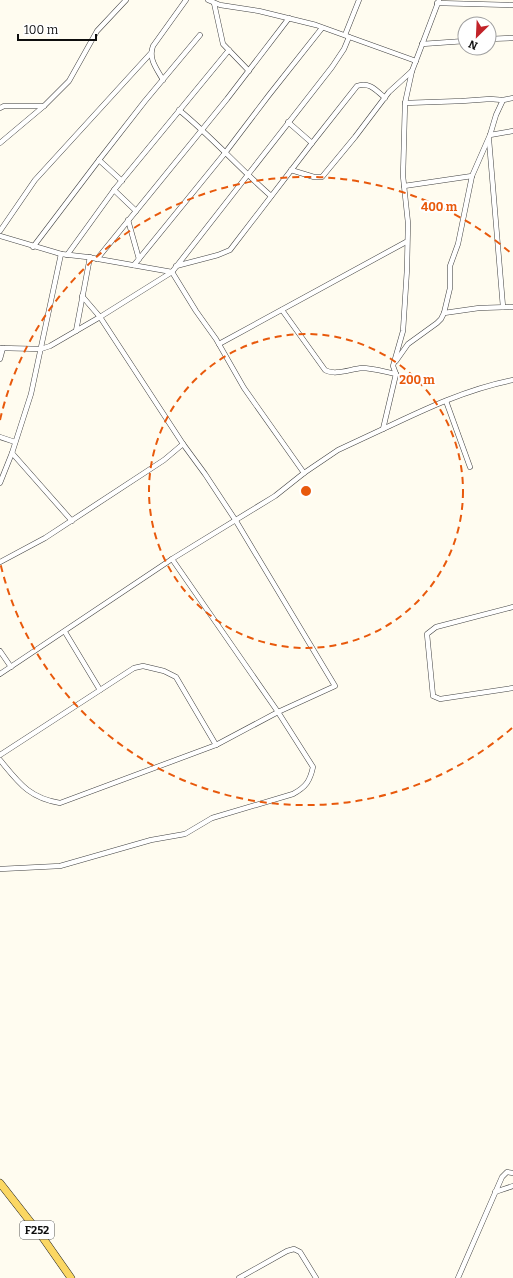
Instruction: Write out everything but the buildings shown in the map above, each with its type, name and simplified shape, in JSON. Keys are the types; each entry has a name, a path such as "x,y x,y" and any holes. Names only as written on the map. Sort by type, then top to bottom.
{"main road":[{"name":"F252","path":"0,1183 43,1238 71,1278"}],"street":[{"path":"0,143 44,106 69,81 97,31 126,0"},
{"path":"0,231 35,180 151,52 186,0"},
{"path":"208,0 214,3 289,18 347,36 416,61"},
{"path":"0,358 2,348 41,349 50,346 172,272 332,67 344,49 359,0"},
{"path":"383,429 396,374 393,366 403,331 408,223 403,176 405,103 412,71 438,2 513,5"},
{"path":"214,3 221,37 224,44 249,71"},
{"path":"98,259 249,71 289,18"},
{"path":"134,265 225,153 322,28"},
{"path":"33,247 99,160 200,35"},
{"path":"497,39 513,38"},
{"path":"422,44 457,42"},
{"path":"66,255 114,190 228,50"},
{"path":"151,52 153,62 163,80"},
{"path":"291,170 314,177 322,177 385,98 388,92 412,71"},
{"path":"176,266 218,255 230,250 270,196 357,86 364,84 372,87 385,98"},
{"path":"405,103 490,99 502,100 512,97"},
{"path":"393,366 408,344 442,319 450,288 450,266 458,244 472,176 490,137 502,100"},
{"path":"0,108 4,106 44,106"},
{"path":"179,110 202,129 270,196"},
{"path":"288,122 312,142"},
{"path":"490,137 513,131"},
{"path":"490,137 503,307"},
{"path":"99,160 122,181"},
{"path":"404,186 472,176"},
{"path":"114,190 136,211"},
{"path":"128,220 139,259"},
{"path":"0,236 33,247 61,254 90,257 172,272 219,344 244,388 304,473"},
{"path":"219,344 406,242"},
{"path":"0,483 12,453 31,394 61,254"},
{"path":"76,331 90,257"},
{"path":"0,760 19,783 34,795 48,801 60,803 216,745 278,712 335,686 206,474 183,444 100,317 82,296"},
{"path":"444,313 479,308 513,307"},
{"path":"282,310 325,370 329,372 336,372 363,368 396,374"},
{"path":"0,674 65,632 172,559 236,522 338,450 446,402 459,394 488,385 513,380"},
{"path":"446,402 470,467"},
{"path":"0,437 15,442"},
{"path":"0,562 45,538 72,521 164,460 183,444"},
{"path":"12,453 72,521"},
{"path":"0,869 60,866 152,840 186,834 212,818 298,792 303,789 311,778 313,767 278,712 172,559"},
{"path":"513,607 436,627 427,634 433,696 440,699 513,688"},
{"path":"65,632 100,690"},
{"path":"0,651 11,667"},
{"path":"0,755 134,668 143,666 164,671 176,677 216,745"},
{"path":"458,1278 502,1177 506,1172 513,1174"},
{"path":"495,1192 513,1186"},
{"path":"239,1278 287,1251 294,1249 300,1252 316,1278"}]}
